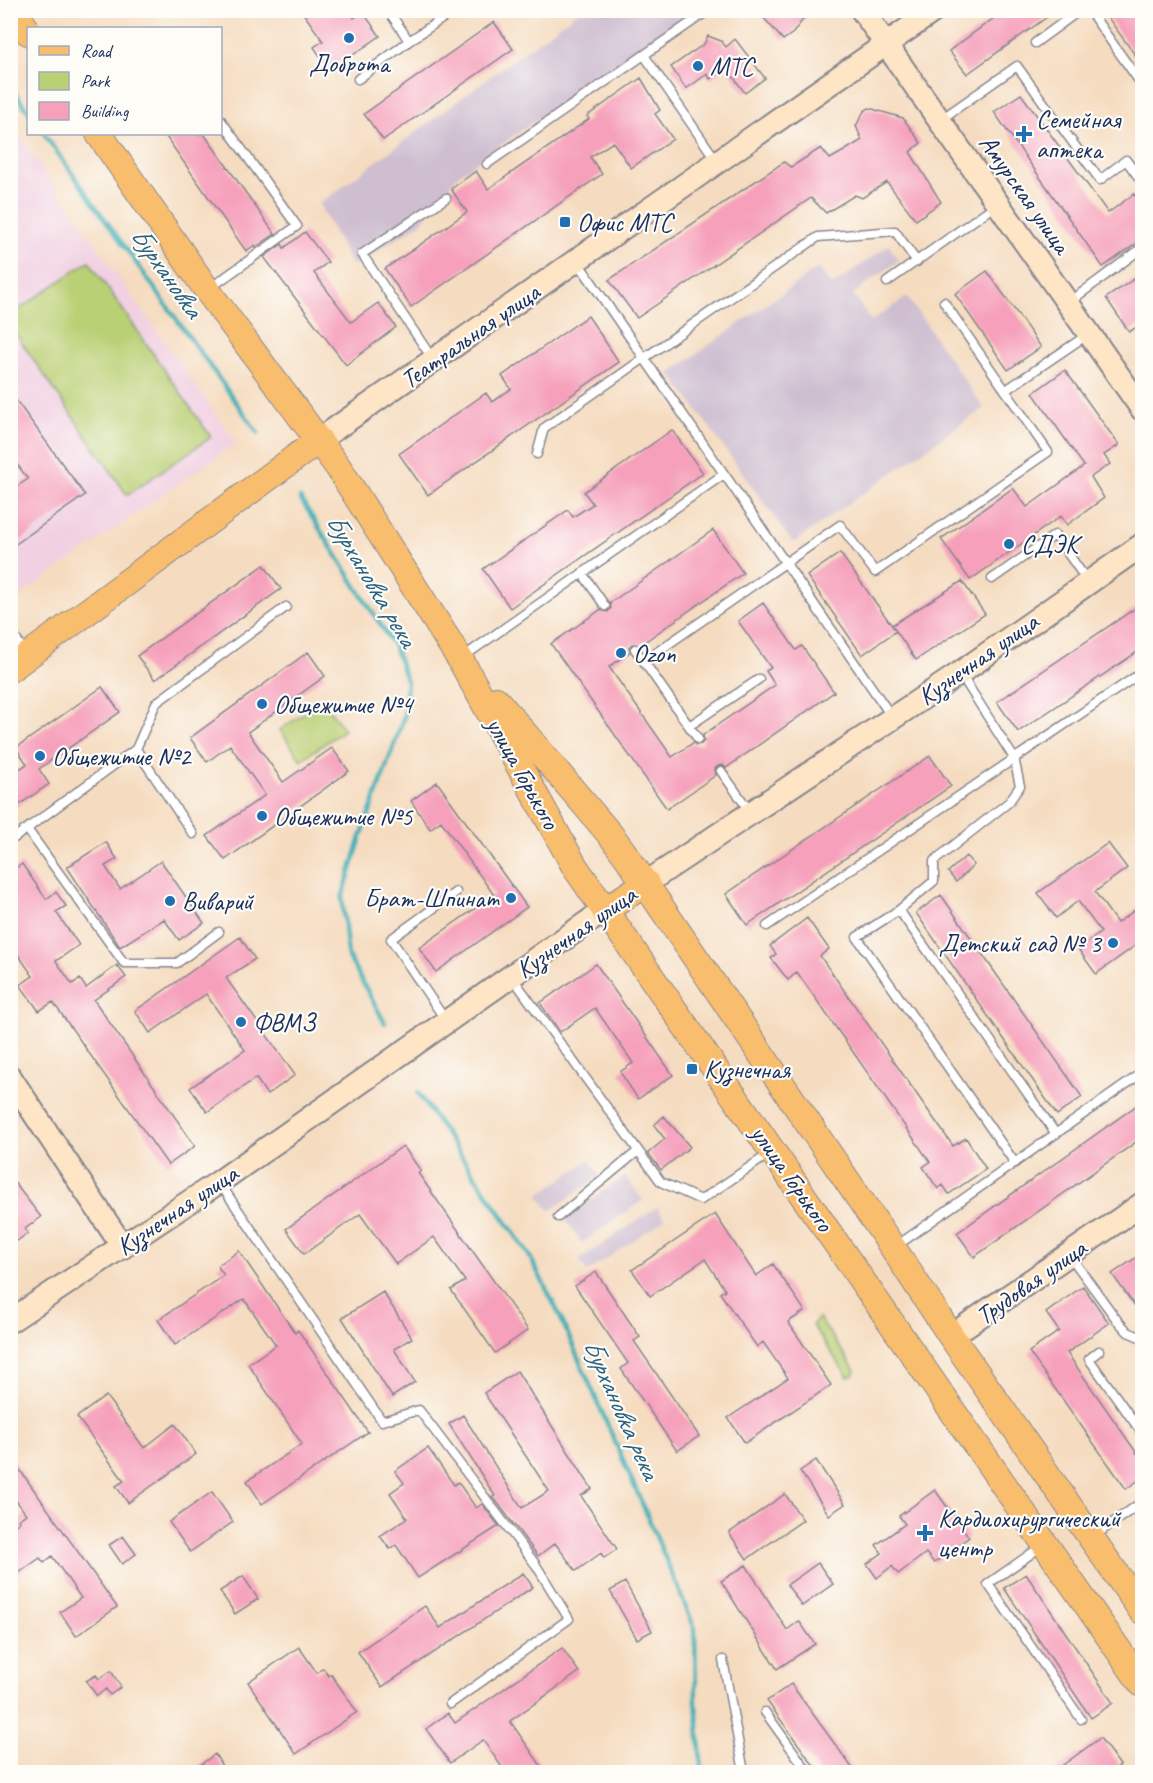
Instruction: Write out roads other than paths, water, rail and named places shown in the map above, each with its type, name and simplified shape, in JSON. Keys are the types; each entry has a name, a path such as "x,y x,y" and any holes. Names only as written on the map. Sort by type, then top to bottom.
{"main road":[{"path":"14,10 27,30"},
{"name":"улица Горького","path":"100,135 207,290 338,467 460,659 575,867 1143,1684"},
{"name":"Театральная улица","path":"20,662 319,440"},
{"name":"улица Горького","path":"460,659 613,838 646,883 894,1248 951,1336 1143,1611"},
{"name":"Кузнечная улица","path":"605,910 646,883"},
{"name":"Трудовая улица","path":"918,1359 951,1336"}],"street":[{"name":"Амурская улица","path":"862,10 1143,409"},
{"name":"Театральная улица","path":"319,440 935,10"},
{"name":"Кузнечная улица","path":"646,883 960,673 1143,545"},
{"name":"Кузнечная улица","path":"10,1321 219,1182 605,910"},
{"path":"10,1077 123,1247"},
{"name":"Трудовая улица","path":"951,1336 1143,1204"}],"lane":[{"path":"388,10 409,41"},
{"path":"358,80 455,10"},
{"path":"487,164 709,10"},
{"path":"1035,43 1080,10"},
{"path":"1089,10 1143,85"},
{"path":"644,55 718,163"},
{"path":"939,121 1017,66 1100,180 1126,160 1143,182"},
{"path":"207,290 297,226 222,121"},
{"path":"434,361 363,254 446,198"},
{"path":"887,282 997,204"},
{"path":"537,454 544,428 818,237 895,231 916,262"},
{"path":"1067,304 1143,248"},
{"path":"577,261 893,718"},
{"path":"644,661 840,525 875,572 1048,452 944,302"},
{"path":"1006,390 1089,334"},
{"path":"460,659 724,474"},
{"path":"992,579 1055,535 1089,583"},
{"path":"582,573 605,606"},
{"path":"10,841 136,749 156,703 286,608"},
{"path":"10,631 20,662"},
{"path":"635,649 698,739"},
{"path":"960,673 1014,758 1020,786 1009,802 934,861 934,881 899,910 857,937 1015,1163"},
{"path":"767,926 1135,677"},
{"path":"689,726 759,680"},
{"path":"136,749 193,834"},
{"path":"722,771 750,813"},
{"path":"27,829 124,963 177,963 219,932"},
{"path":"446,1022 391,939 456,892"},
{"path":"899,910 1056,1134"},
{"path":"511,976 661,1182 701,1200 774,1152"},
{"path":"894,1248 1143,1073"},
{"path":"558,1217 638,1151"},
{"path":"219,1182 382,1421 419,1410 536,1565 568,1619 450,1704"},
{"path":"1070,1255 1122,1326 1128,1332 1143,1338"},
{"path":"1099,1351 1089,1359 1143,1432"},
{"path":"1092,1538 1143,1502"},
{"path":"1046,1544 988,1584 1081,1719"},
{"path":"723,1660 744,1773"},
{"path":"765,1712 808,1773"}],"waterway":[{"name":"Бурхановка","path":"10,86 27,110"},
{"name":"Бурхановка","path":"45,135 258,433"},
{"name":"Бурхановка река","path":"300,498 394,646 407,682 404,717 342,898 348,956 385,1023"},
{"name":"Бурхановка река","path":"418,1093 529,1255 559,1314 695,1629 696,1702 702,1772"}],"place":[{"name":"Доброта","path":"349,38"},
{"name":"МТС","path":"698,66"},
{"name":"Семейная аптека","path":"1024,134"},
{"name":"Офис МТС","path":"565,222"},
{"name":"СДЭК","path":"1009,544"},
{"name":"Ozon","path":"621,653"},
{"name":"Общежитие №4","path":"262,704"},
{"name":"Общежитие №2","path":"40,756"},
{"name":"Общежитие №5","path":"262,816"},
{"name":"Брат-Шпинат","path":"511,898"},
{"name":"Виварий","path":"170,901"},
{"name":"Детский сад № 3","path":"1113,943"},
{"name":"ФВМЗ","path":"241,1022"},
{"name":"Кузнечная","path":"692,1069"},
{"name":"Кардиохирургический центр","path":"925,1533"}]}
